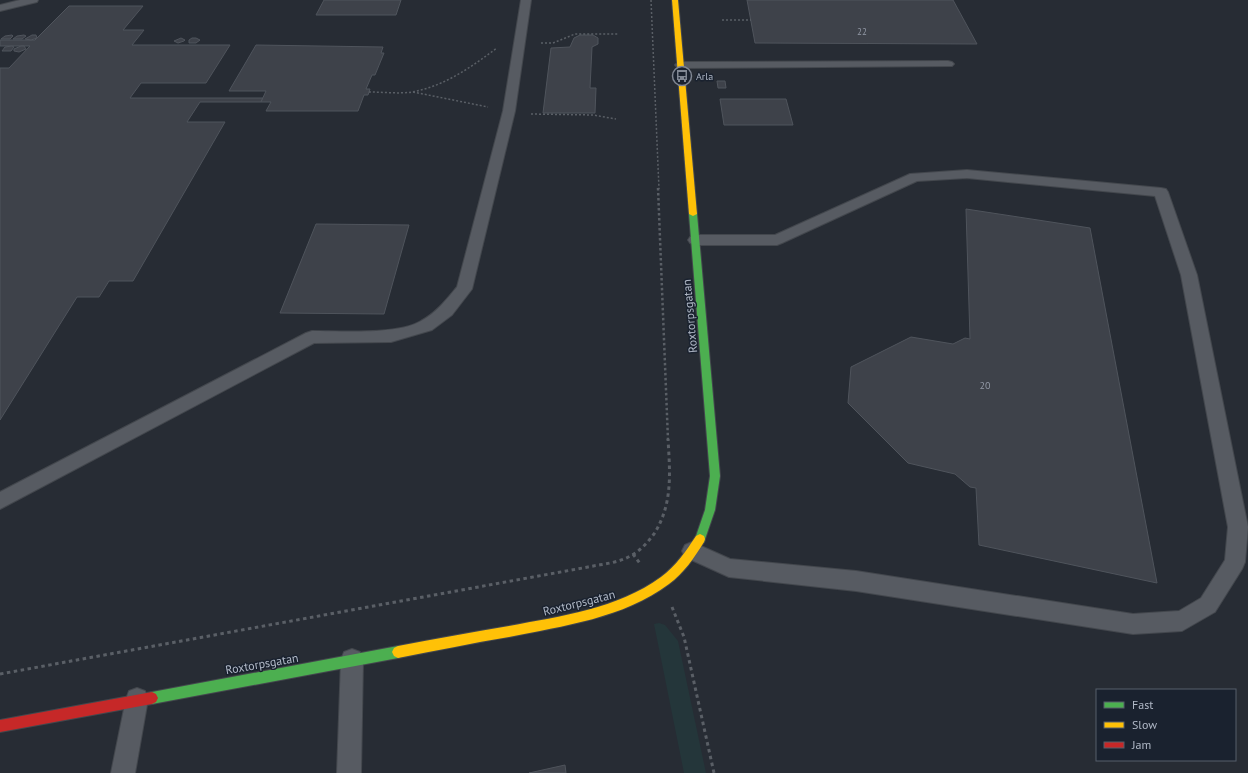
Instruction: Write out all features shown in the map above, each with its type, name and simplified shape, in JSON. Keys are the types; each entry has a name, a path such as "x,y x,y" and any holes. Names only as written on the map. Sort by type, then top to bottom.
{"street":[{"name":"Roxtorpsgatan","path":"0,726 137,699 576,618 611,609 637,598 676,571 692,551 704,531 712,502 715,476 675,0"}],"lane":[{"path":"0,8 32,0"},
{"path":"0,502 312,337 391,336 426,326 446,310 464,289 509,111 526,0"},
{"path":"681,65 948,64"},
{"path":"692,551 729,568 856,581 1133,624 1182,621 1208,604 1235,562 1238,527 1190,275 1161,192 967,174 915,177 776,240 695,240"},
{"path":"349,773 352,660"},
{"path":"123,773 137,699"}],"path":[{"path":"0,674 588,567 610,562 633,554 657,529 665,513 669,497 670,478 651,0"},
{"path":"722,20 751,20"},
{"path":"369,92 412,92 439,84 461,74 490,51 506,43 553,43 576,34 618,34"},
{"path":"633,554 658,584 674,610 684,637 714,773"}],"shaded area":[{"path":"659,623 665,625 678,641 706,773 684,773 654,624"}],"building":[{"path":"324,0 401,0 396,15 316,15"},
{"path":"747,0 953,0 977,44 755,43"},
{"path":"69,6 143,6 123,30 144,30 132,45 230,45 206,83 141,83 130,98 263,98 261,102 200,102 187,122 225,122 133,281 109,281 99,297 77,297 0,420 0,68 9,68 30,46 0,46 0,40 35,40"},
{"path":"32,35 36,35 37,38 31,40 25,39"},
{"path":"580,35 593,35 598,38 598,44 592,47 590,88 596,88 595,113 543,113 551,48 570,47 574,38"},
{"path":"5,36 13,36 10,39 1,39"},
{"path":"17,36 26,36 22,39 13,39"},
{"path":"181,38 185,40 178,43 174,41"},
{"path":"192,38 200,40 196,43 189,43 189,40"},
{"path":"256,45 383,47 381,53 384,53 375,75 372,75 366,89 370,89 368,95 364,95 358,111 266,111 271,102 261,102 266,91 229,91"},
{"path":"24,46 26,49 19,52 14,51 14,49"},
{"path":"5,47 14,47 11,51 2,51"},
{"path":"717,81 725,81 726,88 718,88"},
{"path":"720,99 786,99 793,125 724,125"},
{"path":"966,209 1090,228 1157,583 979,545 976,488 970,487 955,474 908,463 848,403 851,367 911,337 953,344 965,338 970,339"},
{"path":"316,224 409,225 384,314 280,313"},
{"path":"565,765 566,773 529,773"}],"traffic: fast":[{"path":"693,214 715,476 710,510 700,539"},
{"path":"152,698 398,652"}],"traffic: slow":[{"path":"675,0 693,214"},
{"path":"398,652 562,621 590,615 617,606 643,595 666,580 685,562 700,539"}],"traffic: jam":[{"path":"0,726 152,698"}],"place":[{"name":"Arla","path":"682,76"}]}
